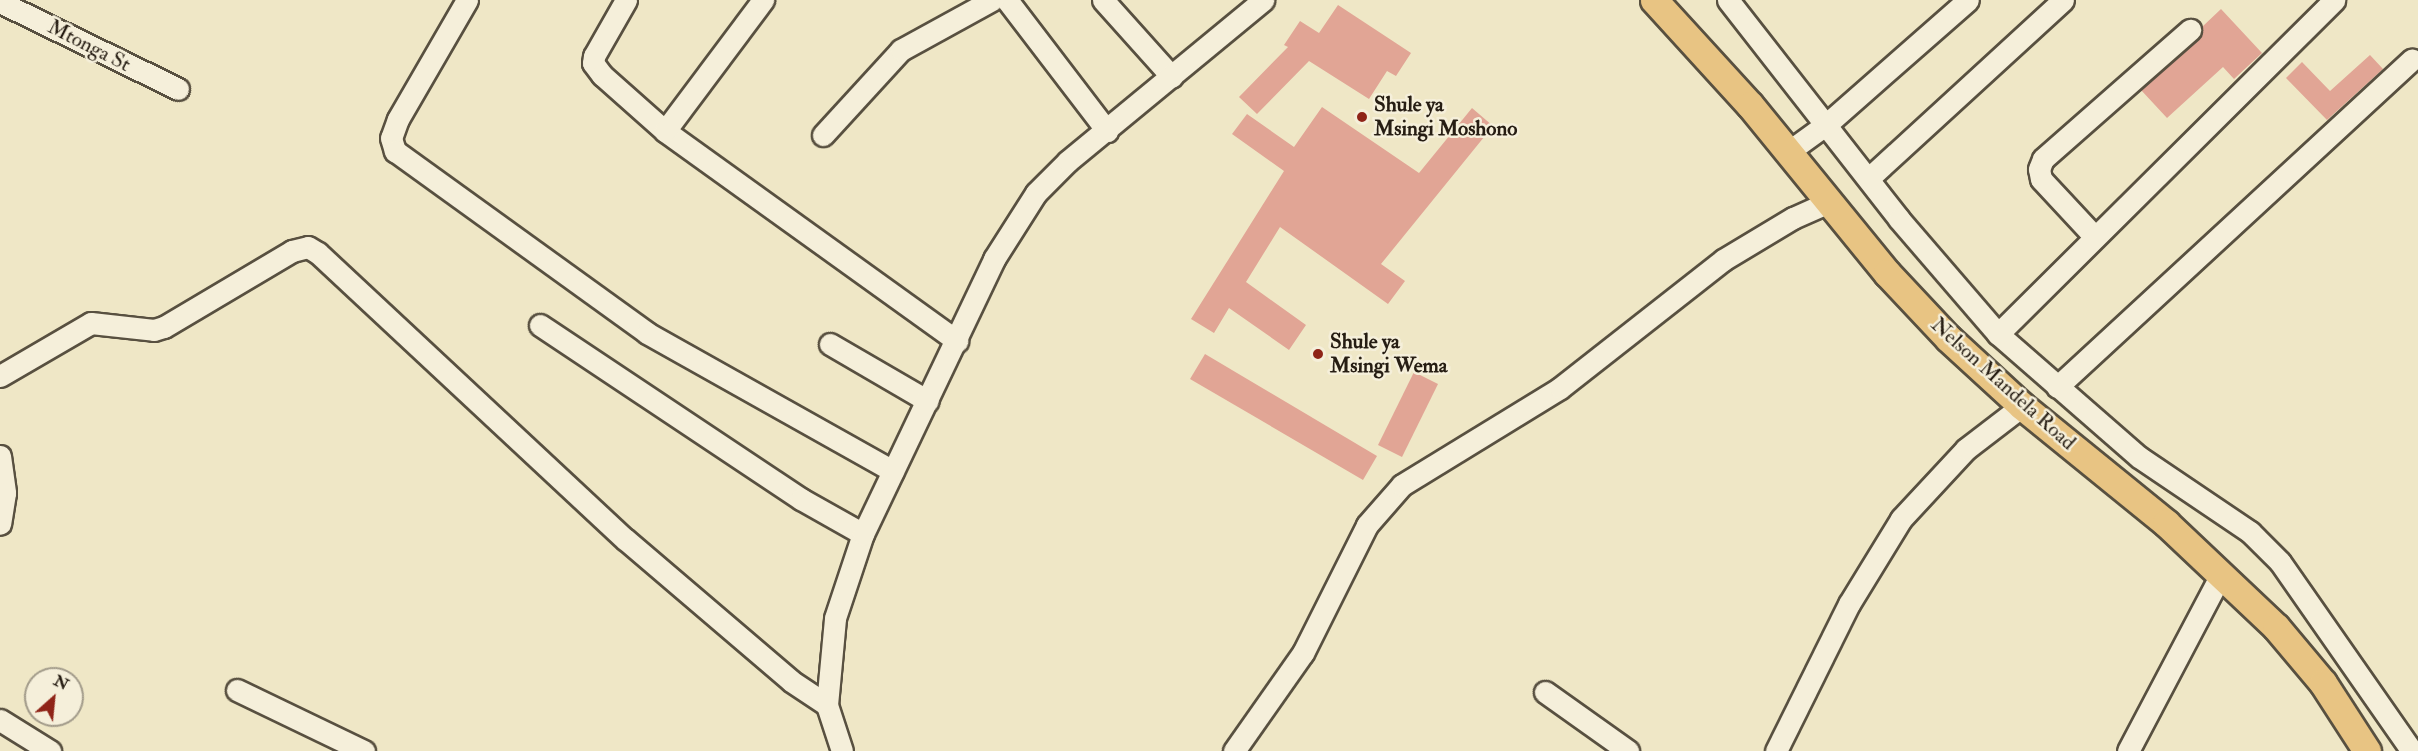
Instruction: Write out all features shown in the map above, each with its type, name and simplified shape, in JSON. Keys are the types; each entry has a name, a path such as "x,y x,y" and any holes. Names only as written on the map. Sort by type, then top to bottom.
{"main road":[{"name":"Nelson Mandela Road","path":"1654,0 1788,152 1826,202 1948,338 2022,406 2222,573 2276,627 2323,683 2367,751"}],"street":[{"path":"466,0 398,120 391,138 395,151 647,333 893,471"},
{"path":"626,0 593,63 665,131 957,341"},
{"path":"665,131 763,0"},
{"path":"822,135 901,50 992,0"},
{"path":"1007,0 1107,131"},
{"path":"1103,0 1172,77"},
{"path":"842,751 826,705 835,618 863,534 957,341 994,259 1027,206 1068,161 1263,0"},
{"path":"1728,0 1828,123 1962,296 1998,334 2057,387 2173,483 2250,532 2280,562 2412,751"},
{"path":"1788,152 1828,123 1968,0"},
{"path":"1869,178 2063,0"},
{"path":"1998,334 2093,236 2334,0"},
{"name":"Mtonga St","path":"0,2 178,89"},
{"path":"2093,236 2042,179 2039,169 2043,159 2190,30"},
{"path":"2057,387 2412,59"},
{"path":"1233,751 1303,653 1367,525 1402,485 1560,388 1723,260 1792,218 1826,202"},
{"path":"0,376 91,323 154,330 164,327 292,251 308,248 318,253 625,539 791,681 826,705"},
{"path":"540,325 801,499 863,534"},
{"path":"830,344 928,401"},
{"path":"1776,751 1848,604 1901,519 1966,449 2022,406"},
{"path":"0,456 5,493 0,524"},
{"path":"2128,751 2222,573"},
{"path":"237,690 364,751"},
{"path":"1545,692 1628,751"},
{"path":"0,720 50,751"}],"building":[{"path":"1338,5 1411,53 1396,76 1387,71 1369,99 1309,61 1257,114 1239,97 1288,47 1284,45 1300,21 1319,33"},
{"path":"2221,9 2262,53 2234,79 2223,67 2167,118 2141,90 2198,40 2202,27"},
{"path":"2370,55 2383,69 2327,120 2286,78 2302,62 2330,91"},
{"path":"1322,107 1419,173 1472,108 1493,126 1381,264 1405,281 1388,304 1280,227 1246,282 1306,325 1289,350 1229,308 1214,333 1191,319 1284,171 1232,134 1247,114 1294,147"},
{"path":"1205,354 1377,456 1363,480 1190,379"},
{"path":"1414,372 1438,384 1402,457 1378,445"}],"place":[{"name":"Shule ya Msingi Moshono","path":"1362,117"},
{"name":"Shule ya Msingi Wema","path":"1318,354"}]}
